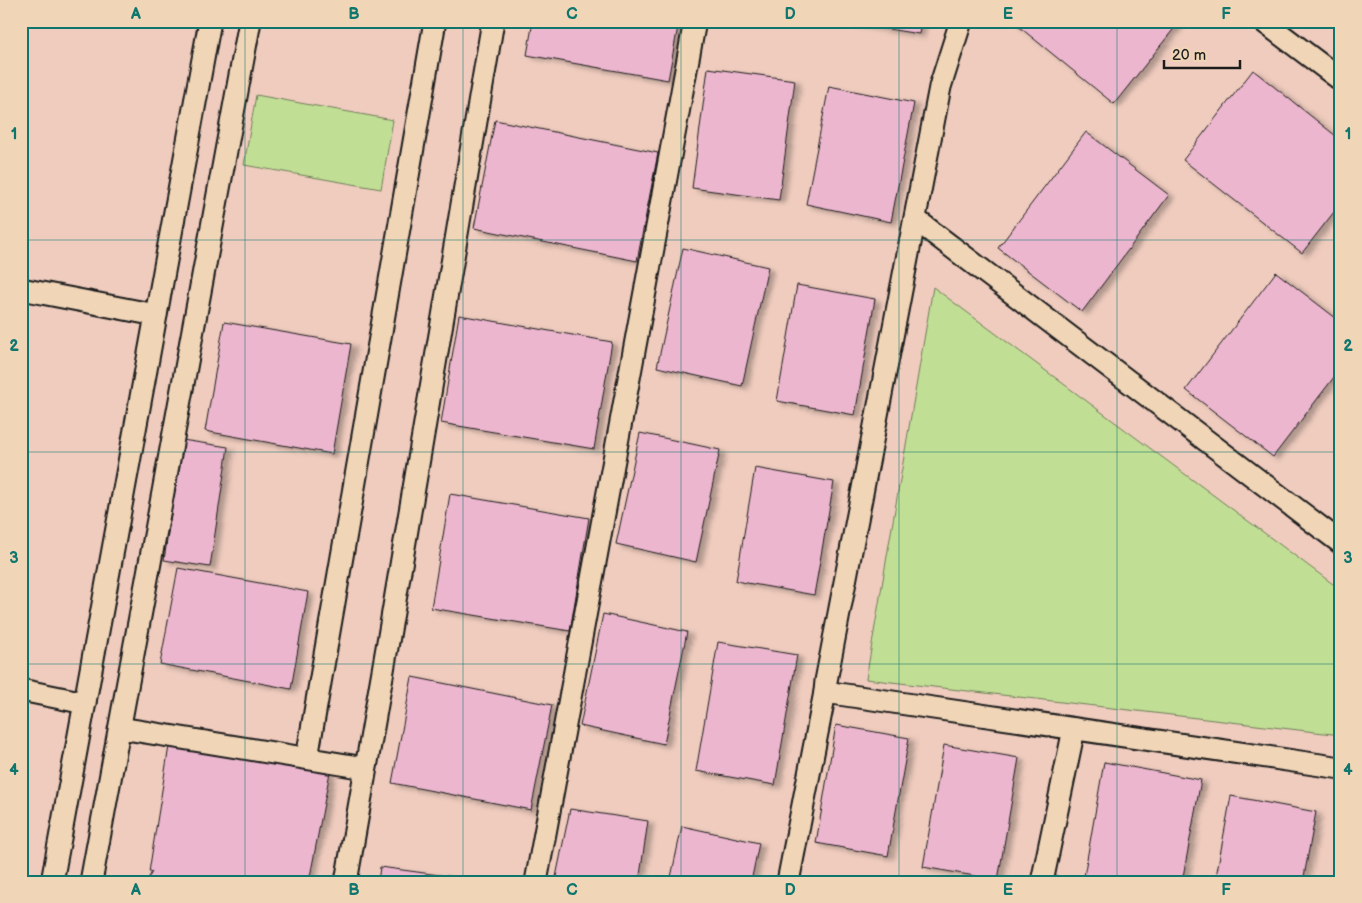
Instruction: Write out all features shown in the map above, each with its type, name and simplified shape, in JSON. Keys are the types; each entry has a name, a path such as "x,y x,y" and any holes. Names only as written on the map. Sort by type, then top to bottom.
{"street":[{"path":"52,882 210,21"},
{"path":"92,882 250,21"},
{"path":"307,758 435,21"},
{"path":"346,882 493,21"},
{"path":"536,882 695,21"},
{"path":"788,882 940,87 961,21"},
{"path":"1263,21 1341,80"},
{"path":"915,220 1341,543"},
{"path":"21,288 156,315"},
{"path":"21,690 85,703"},
{"path":"825,692 1341,768"},
{"path":"120,728 365,768"},
{"path":"1042,882 1074,729"}],"green space":[{"path":"256,95 393,120 381,189 244,165"},
{"path":"933,287 1341,590 1341,735 866,679"}],"building":[{"path":"533,21 679,21 668,80 527,55"},
{"path":"839,21 921,21 919,34"},
{"path":"1012,21 1180,21 1114,104"},
{"path":"708,68 795,80 779,200 692,188"},
{"path":"1253,70 1341,140 1341,203 1302,253 1183,160"},
{"path":"829,86 914,103 891,222 806,204"},
{"path":"495,120 658,153 637,261 474,228"},
{"path":"1086,132 1169,195 1082,312 998,248"},
{"path":"683,248 768,267 742,386 657,367"},
{"path":"1276,272 1341,322 1341,368 1273,457 1186,390"},
{"path":"797,285 875,299 855,415 777,401"},
{"path":"459,315 612,342 594,449 441,423"},
{"path":"224,322 351,344 332,454 205,431"},
{"path":"640,433 720,450 696,562 616,544"},
{"path":"182,440 228,447 210,567 164,560"},
{"path":"755,468 834,482 814,595 736,581"},
{"path":"450,494 589,518 570,631 431,608"},
{"path":"178,568 308,592 291,689 160,664"},
{"path":"603,614 687,632 664,744 580,726"},
{"path":"718,642 797,655 775,785 696,771"},
{"path":"412,677 552,705 531,810 392,783"},
{"path":"836,725 909,738 888,856 816,843"},
{"path":"944,745 1019,758 998,880 923,867"},
{"path":"169,746 330,772 309,882 146,882 152,872 149,872"},
{"path":"1104,762 1201,780 1182,882 1083,882"},
{"path":"1231,796 1316,812 1303,882 1215,882"},
{"path":"570,809 648,821 639,882 555,882"},
{"path":"682,826 759,843 751,882 670,882"},
{"path":"380,867 491,882 378,882"}]}
